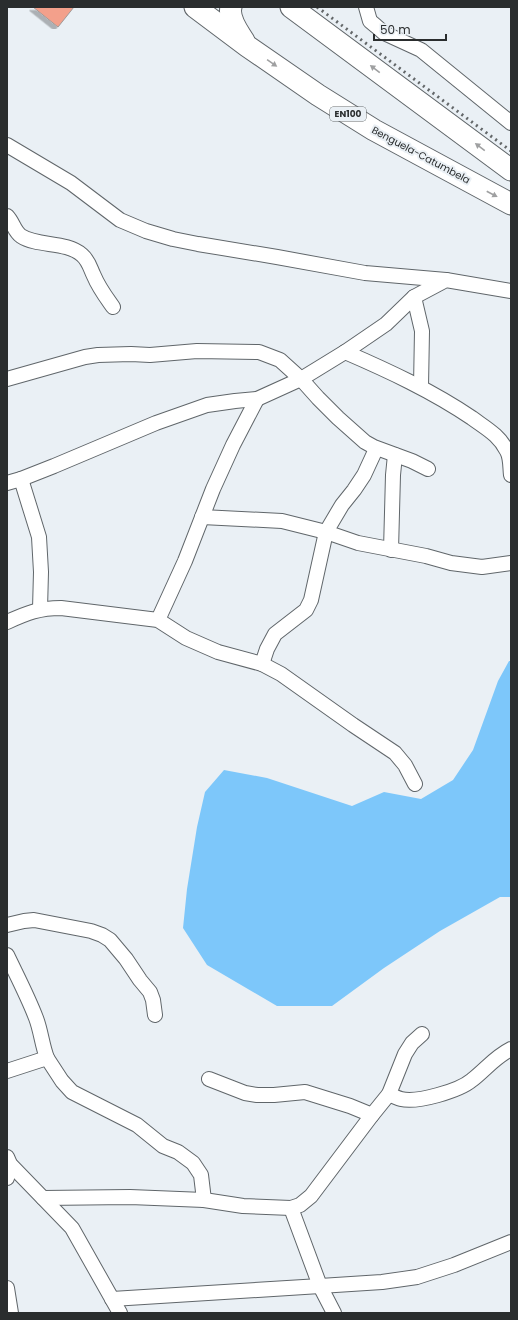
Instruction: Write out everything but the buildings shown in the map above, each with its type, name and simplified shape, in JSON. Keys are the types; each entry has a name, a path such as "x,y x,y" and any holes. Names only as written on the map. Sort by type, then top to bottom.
{"highway":[{"name":"Benguela-Catumbela","path":"196,7 247,46 318,95 374,130 511,204"},
{"path":"231,7 230,10 233,23 247,46"},
{"path":"291,7 511,170"}],"street":[{"path":"366,7 370,21 376,26 384,32 421,50 511,123"},
{"path":"7,145 70,183 120,220 146,231 173,239 365,273 446,280 511,290"},
{"path":"7,216 12,221 14,229 21,236 31,240 64,247 81,254 87,260 103,294 113,307"},
{"path":"7,483 21,479 156,423 208,405 257,399 301,379 345,352 386,324 414,297 446,280"},
{"path":"414,297 422,330 420,386"},
{"path":"7,379 85,357 98,355 150,355 197,351 259,352 280,360 360,438 376,448 412,461 428,469"},
{"path":"345,352 420,386 461,411 497,436 510,452 511,475"},
{"path":"158,620 227,457 257,399"},
{"path":"262,664 267,649 275,634 306,610 311,600 326,532 342,505 364,475 376,448"},
{"path":"391,550 395,455"},
{"path":"21,479 39,537 41,572 40,609"},
{"path":"202,517 282,521 391,550 464,565 482,567 511,563"},
{"path":"7,622 40,609 61,608 158,620 186,638 218,652 262,664 286,677 352,725 395,753 405,765 415,784"},
{"path":"7,925 34,920 91,931 102,935 110,940 122,954 150,992 153,1000 155,1015"},
{"path":"7,955 36,1018 41,1032 43,1048 47,1058 62,1081 72,1092 137,1125 163,1146 178,1152 193,1163 201,1175 204,1200"},
{"path":"43,1198 130,1197 204,1200 243,1206 291,1208 300,1205 311,1196 372,1114 389,1094 405,1054 412,1043 422,1034"},
{"path":"389,1094 402,1099 415,1099 438,1096 457,1089 471,1082 500,1055 511,1049"},
{"path":"7,1071 47,1058"},
{"path":"209,1079 245,1093 257,1095 305,1092 372,1114"},
{"path":"7,1178 9,1161"},
{"path":"9,1161 72,1228 120,1313"},
{"path":"291,1208 320,1286 334,1313"},
{"path":"112,1299 382,1282 417,1277 454,1265 511,1242"},
{"path":"7,1288 11,1313"}],"water":[{"path":"509,661 511,661 511,897 500,897 440,931 384,968 332,1006 277,1006 207,965 183,928 187,889 197,827 205,792 224,770 267,778 352,806 384,792 421,799 453,780 473,750 498,681"}],"railway":[{"path":"317,7 511,151"}]}
